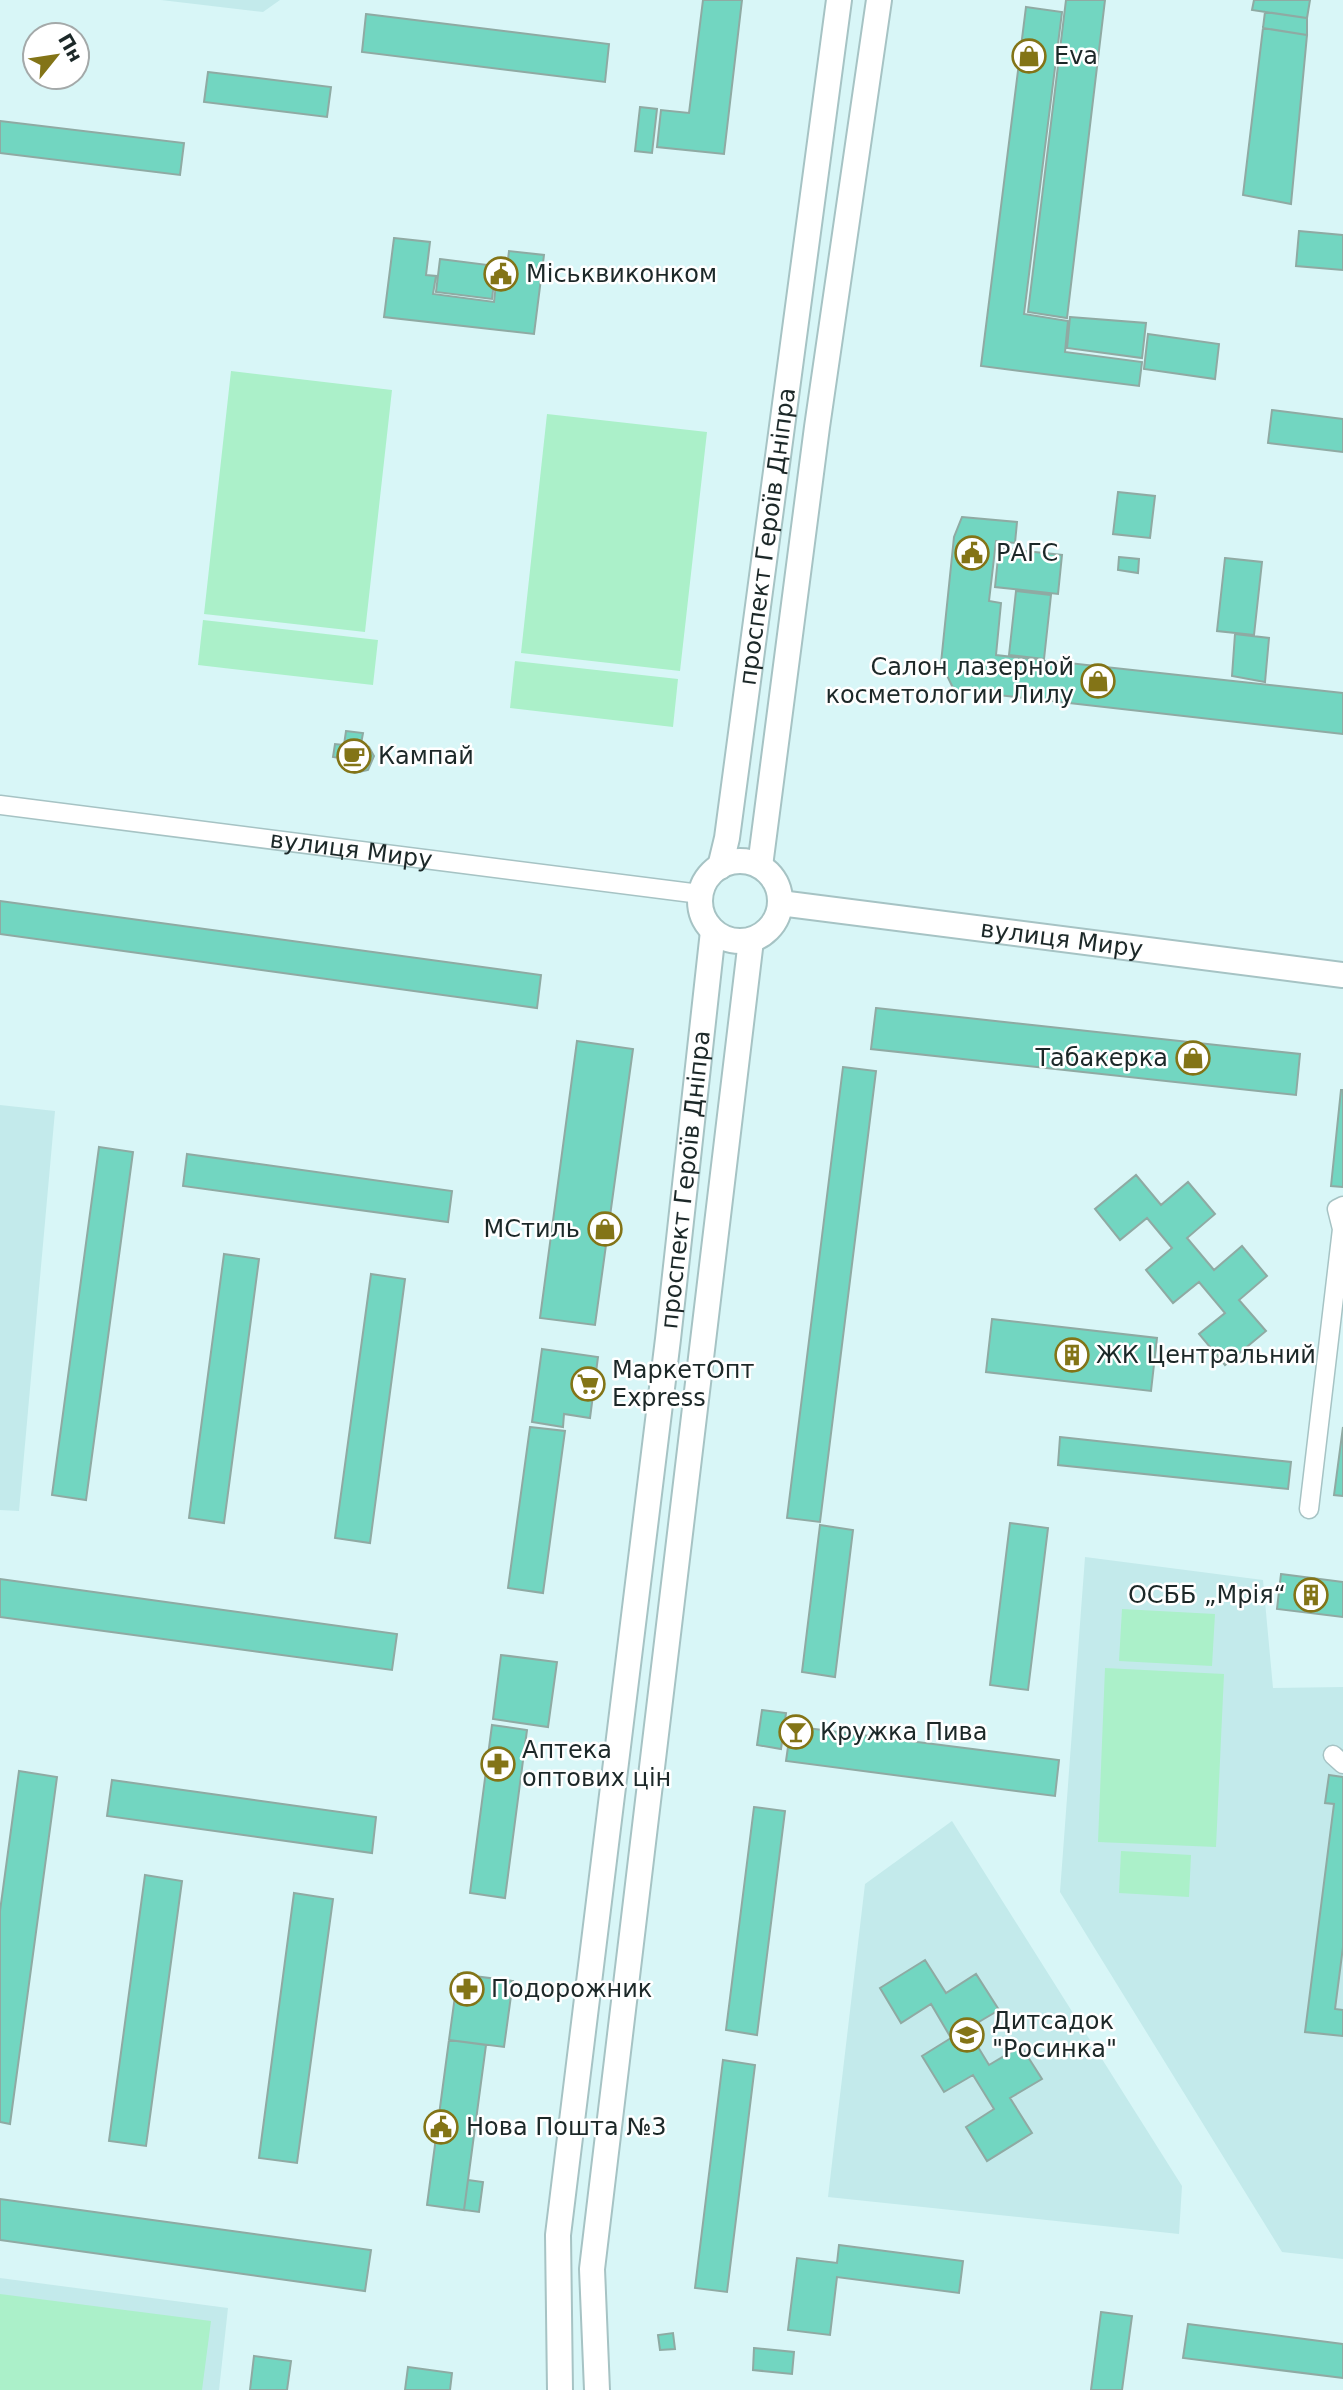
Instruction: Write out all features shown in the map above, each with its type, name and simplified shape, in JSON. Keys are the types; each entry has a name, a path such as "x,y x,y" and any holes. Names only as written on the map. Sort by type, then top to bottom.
{"street":[{"name":"проспект Героїв Дніпра","path":"720,867 727,838 809,205 839,0"},
{"name":"проспект Героїв Дніпра","path":"760,866 817,427 879,0"},
{"path":"809,205 849,212"},
{"name":"вулиця Миру","path":"0,805 700,894"},
{"path":"742,861 760,866 772,877 780,903 771,926 751,940 737,942 713,931 704,920 700,894 704,883 720,867 742,861"},
{"name":"вулиця Миру","path":"780,903 1343,975"},
{"name":"проспект Героїв Дніпра","path":"560,2390 558,2235 668,1339 713,931"},
{"name":"проспект Героїв Дніпра","path":"597,2390 592,2269 751,940"},
{"path":"1309,1509 1343,1228 1337,1209 1343,1206"},
{"path":"641,1554 676,1560"},
{"path":"592,1944 630,1949"}],"shaded area":[{"path":"161,0 280,0 263,12"},
{"path":"0,1105 55,1111 19,1511 0,1510"},
{"path":"1085,1557 1263,1580 1273,1688 1343,1687 1343,2259 1282,2252 1060,1892"},
{"name":"Дитсадок \"Росинка\"","path":"952,1821 1182,2186 1179,2234 828,2197 865,1884"},
{"path":"0,2278 228,2308 219,2390 0,2390"}],"green space":[{"path":"231,371 392,390 365,632 204,614"},
{"path":"547,414 707,432 680,671 521,653"},
{"path":"203,620 378,640 373,685 198,665"},
{"path":"515,661 678,679 673,727 510,708"},
{"path":"1122,1609 1215,1614 1212,1666 1119,1661"},
{"path":"1105,1668 1224,1674 1216,1847 1098,1842"},
{"path":"1121,1851 1191,1855 1189,1897 1119,1893"},
{"path":"0,2294 211,2321 202,2390 0,2390"}],"building":[{"path":"703,0 742,0 724,154 657,147 661,110 689,113"},
{"path":"1066,0 1105,0 1067,318 1028,312"},
{"path":"1254,0 1310,0 1307,18 1252,10"},
{"path":"1026,7 1062,12 1024,314 1068,321 1065,352 1142,362 1139,386 981,366"},
{"path":"1265,12 1307,18 1307,35 1263,28"},
{"path":"366,14 609,44 605,82 362,52"},
{"path":"1263,28 1307,35 1291,204 1243,195"},
{"path":"208,72 331,87 327,117 204,102"},
{"path":"640,107 657,109 652,153 635,151"},
{"path":"0,121 184,143 180,175 0,153"},
{"path":"1299,231 1343,235 1343,270 1296,266"},
{"path":"394,238 430,242 426,275 436,276 433,294 494,302 496,284 505,285 509,251 544,255 534,334 384,317"},
{"path":"440,259 496,266 492,299 436,292"},
{"path":"1070,317 1146,323 1142,358 1067,348"},
{"path":"1148,334 1219,344 1215,379 1144,369"},
{"path":"1272,410 1343,419 1343,452 1268,443"},
{"path":"1118,492 1155,496 1150,538 1113,534"},
{"path":"962,517 1017,522 1015,543 996,541 989,601 1001,603 996,655 1343,693 1343,734 954,690 941,663 954,537"},
{"path":"999,548 1062,555 1058,594 995,587"},
{"path":"1119,557 1139,559 1138,573 1118,570"},
{"path":"1225,558 1262,562 1254,635 1217,631"},
{"path":"1016,591 1051,595 1044,659 1009,655"},
{"path":"1235,634 1269,638 1265,682 1232,676"},
{"path":"346,731 363,733 361,744 369,747 374,756 368,770 355,773 347,767 345,759 333,757 335,744 344,745"},
{"path":"0,901 541,975 537,1008 0,934"},
{"path":"876,1008 1300,1054 1296,1095 871,1049"},
{"path":"577,1041 633,1049 595,1325 540,1318"},
{"path":"843,1067 876,1071 820,1522 787,1518"},
{"path":"1343,1090 1343,1187 1331,1186"},
{"path":"99,1147 133,1152 86,1500 52,1495"},
{"path":"187,1154 452,1191 448,1222 183,1186"},
{"path":"1136,1175 1161,1205 1188,1182 1215,1214 1187,1238 1214,1270 1242,1246 1267,1276 1239,1300 1266,1331 1225,1365 1199,1334 1225,1313 1199,1282 1173,1303 1146,1270 1172,1248 1147,1218 1120,1240 1095,1209"},
{"path":"224,1254 259,1259 224,1523 189,1518"},
{"path":"371,1274 405,1279 370,1543 335,1538"},
{"name":"ЖК Центральний","path":"992,1319 1157,1338 1151,1391 986,1372"},
{"path":"542,1349 598,1357 590,1418 564,1414 563,1427 532,1422"},
{"path":"530,1427 565,1431 543,1593 508,1588"},
{"path":"1343,1427 1343,1496 1334,1495"},
{"path":"1060,1437 1291,1462 1288,1489 1058,1465"},
{"path":"1010,1523 1048,1528 1028,1690 990,1685"},
{"path":"820,1525 853,1530 835,1677 802,1672"},
{"name":"ОСББ „Мрія“","path":"1281,1574 1343,1582 1343,1617 1277,1609"},
{"path":"0,1579 397,1634 392,1670 0,1617"},
{"path":"501,1655 557,1662 548,1727 493,1719"},
{"path":"762,1710 786,1713 781,1749 757,1745"},
{"path":"492,1725 527,1730 505,1898 470,1893"},
{"path":"791,1726 1059,1760 1055,1796 786,1761"},
{"path":"19,1771 57,1777 10,2124 0,2122 0,1911"},
{"path":"1329,1775 1343,1777 1343,1947 1335,2009 1343,2010 1343,2036 1305,2032 1334,1804 1325,1803"},
{"path":"112,1780 376,1817 372,1853 107,1816"},
{"path":"754,1807 785,1811 757,2035 726,2030"},
{"path":"145,1875 182,1881 146,2146 109,2141"},
{"path":"294,1893 333,1899 297,2163 259,2158"},
{"path":"925,1960 946,1993 976,1974 999,2010 967,2029 989,2065 1021,2046 1042,2079 1010,2098 1032,2133 987,2161 966,2127 994,2109 973,2075 944,2092 922,2056 951,2038 931,2004 901,2023 880,1988"},
{"path":"458,1974 513,1981 504,2047 449,2040"},
{"path":"449,2040 486,2045 464,2210 427,2205"},
{"path":"723,2060 755,2065 727,2292 695,2288"},
{"path":"468,2180 483,2182 479,2212 464,2210"},
{"path":"0,2199 371,2250 365,2291 0,2240"},
{"path":"839,2245 963,2261 959,2293 837,2277 830,2335 788,2330 797,2258 837,2263"},
{"path":"1101,2312 1132,2316 1122,2390 1091,2390"},
{"path":"1188,2324 1343,2344 1343,2378 1183,2358"},
{"path":"673,2333 675,2349 660,2350 658,2335"},
{"path":"754,2348 794,2352 792,2374 753,2370"},
{"path":"254,2356 291,2361 287,2390 250,2390"},
{"path":"408,2367 452,2373 450,2390 405,2390"}],"place":[{"name":"Eva","path":"1029,56"},
{"name":"Міськвиконком","path":"501,274"},
{"name":"РАГС","path":"972,553"},
{"name":"Салон лазерной косметологии Лилу","path":"1098,681"},
{"name":"Кампай","path":"354,756"},
{"name":"Табакерка","path":"1193,1058"},
{"name":"МСтиль","path":"605,1229"},
{"name":"ЖК Центральний","path":"1072,1355"},
{"name":"МаркетОпт Express","path":"588,1384"},
{"name":"ОСББ „Мрія“","path":"1311,1595"},
{"name":"Кружка Пива","path":"796,1732"},
{"name":"Аптека оптових цін","path":"498,1764"},
{"name":"Подорожник","path":"467,1989"},
{"name":"Дитсадок \"Росинка\"","path":"967,2035"},
{"name":"Нова Пошта №3","path":"441,2127"}]}
